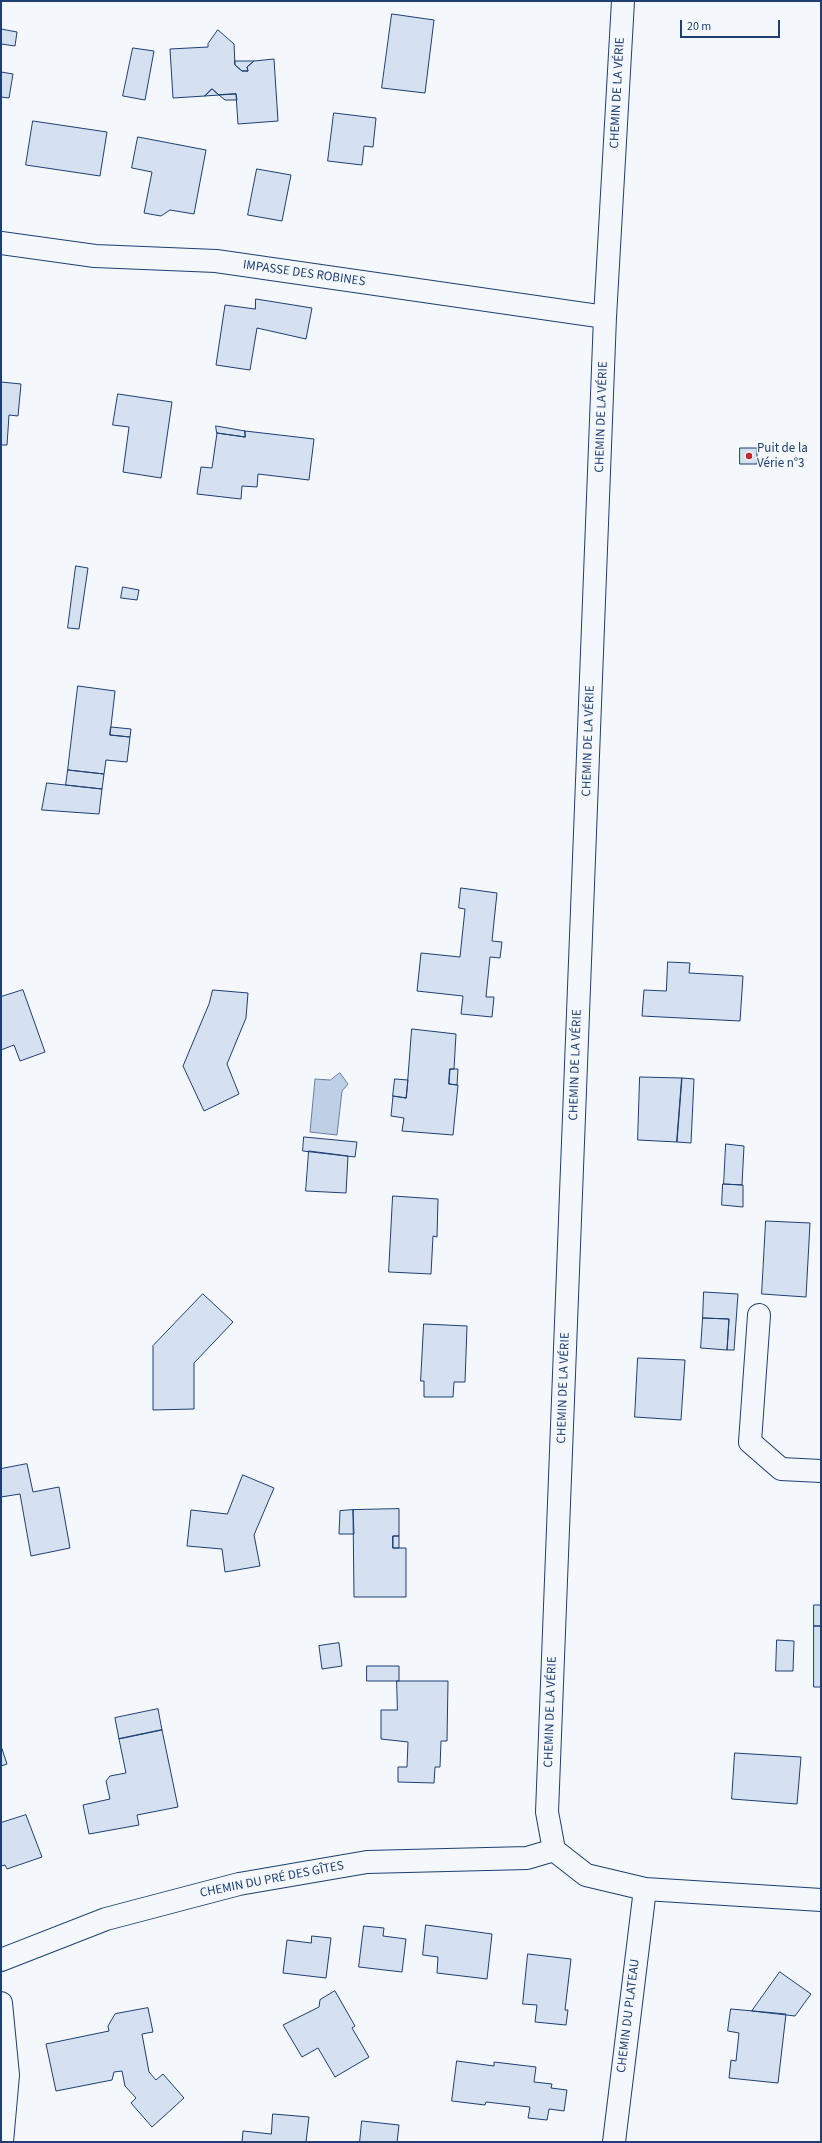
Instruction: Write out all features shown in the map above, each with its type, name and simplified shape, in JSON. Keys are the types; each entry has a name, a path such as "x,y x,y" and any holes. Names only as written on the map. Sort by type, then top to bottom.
{"street":[{"name":"CHEMIN DE LA VÉRIE","path":"554,1850 547,1812 605,317 623,1"},
{"name":"IMPASSE DES ROBINES","path":"1,243 95,256 216,261 605,317"},
{"path":"759,1315 750,1442 781,1469 821,1471"},
{"path":"554,1850 586,1875 645,1889 821,1900"},
{"name":"CHEMIN DU PRÉ DES GÎTES","path":"1,1960 106,1919 239,1884 367,1862 527,1858 554,1850"},
{"name":"CHEMIN DU PLATEAU","path":"614,2142 645,1889"},
{"path":"1,2003 8,2074 2,2142"}],"water":[{"path":"340,1073 348,1084 342,1091 337,1135 310,1132 315,1079 330,1080"}],"building":[{"path":"392,14 434,20 425,93 382,88"},
{"path":"1,29 17,32 15,46 1,44"},
{"path":"218,30 234,44 235,65 242,71 248,71 247,67 254,61 274,59 278,121 238,124 236,94 219,95 212,89 205,96 173,98 170,49 208,47 208,44"},
{"path":"133,48 154,51 145,100 123,96"},
{"path":"235,61 254,61 247,67 248,71 242,71 235,65"},
{"path":"1,72 13,74 9,98 1,97"},
{"path":"212,89 219,95 205,96"},
{"path":"236,94 237,100 225,100 219,95"},
{"path":"334,113 376,118 373,147 364,146 362,165 328,161"},
{"path":"33,121 107,132 100,176 26,165"},
{"path":"138,137 206,150 194,214 170,210 161,216 144,213 152,172 132,168"},
{"path":"257,169 291,175 282,221 248,215"},
{"path":"256,299 312,308 306,339 257,328 250,370 216,365 225,305 255,309"},
{"path":"1,382 21,384 18,416 9,415 7,445 1,445"},
{"path":"118,394 172,402 161,478 123,472 129,427 113,425"},
{"path":"216,426 245,431 245,437 217,433"},
{"path":"245,431 314,439 309,480 258,474 257,487 242,486 241,499 197,494 201,467 212,468 217,433 245,437"},
{"name":"Puit de la Vérie n°3","path":"740,448 757,448 757,464 740,464"},
{"path":"76,566 88,568 79,629 68,628"},
{"path":"123,587 139,590 137,600 121,598"},
{"path":"78,686 115,691 110,735 130,737 127,762 106,760 104,774 68,770"},
{"path":"111,727 131,729 130,737 110,735"},
{"path":"68,770 104,774 102,789 66,785"},
{"path":"47,783 102,789 99,814 42,810"},
{"path":"461,888 497,893 492,941 502,942 500,958 490,957 486,997 494,997 492,1017 461,1014 463,996 417,991 421,953 460,957 465,909 459,908"},
{"path":"668,962 690,963 689,973 743,976 740,1021 642,1016 644,990 666,991"},
{"path":"23,990 45,1052 20,1061 14,1045 1,1050 1,997"},
{"path":"213,990 248,993 246,1018 227,1064 239,1094 204,1111 183,1066 209,1004"},
{"path":"412,1029 456,1034 454,1069 450,1069 449,1084 458,1085 453,1135 402,1131 404,1118 391,1116 393,1096 406,1098"},
{"path":"450,1069 458,1069 457,1085 449,1084"},
{"path":"640,1077 682,1078 677,1142 638,1140"},
{"path":"682,1078 694,1079 691,1143 677,1142"},
{"path":"395,1079 408,1080 406,1098 393,1096"},
{"path":"304,1137 357,1142 355,1157 303,1151"},
{"path":"726,1144 744,1146 742,1185 724,1184"},
{"path":"309,1151 348,1156 346,1193 306,1191"},
{"path":"723,1184 743,1185 743,1207 722,1205"},
{"path":"393,1196 438,1199 437,1237 433,1236 431,1274 389,1272"},
{"path":"766,1221 810,1223 806,1297 762,1294"},
{"path":"704,1292 738,1294 734,1350 727,1350 729,1319 703,1318"},
{"path":"203,1294 233,1322 194,1363 194,1409 153,1410 153,1346"},
{"path":"703,1318 729,1319 727,1350 701,1348"},
{"path":"424,1324 467,1326 465,1382 454,1382 453,1397 424,1397 424,1381 421,1381"},
{"path":"638,1358 685,1360 681,1420 635,1417"},
{"path":"27,1464 33,1492 59,1487 70,1548 31,1556 20,1494 1,1497 1,1469"},
{"path":"243,1475 274,1488 254,1535 260,1566 225,1572 222,1549 187,1546 191,1510 227,1514"},
{"path":"399,1509 399,1536 393,1536 393,1548 406,1548 406,1597 354,1597 353,1510"},
{"path":"353,1510 354,1534 339,1534 340,1511"},
{"path":"393,1536 399,1536 399,1548 393,1548"},
{"path":"814,1605 821,1605 821,1626 814,1626"},
{"path":"814,1626 821,1626 821,1687 814,1687"},
{"path":"777,1640 794,1641 793,1671 776,1671"},
{"path":"339,1643 342,1666 322,1669 319,1646"},
{"path":"367,1666 399,1666 399,1681 367,1681"},
{"path":"397,1681 448,1681 447,1741 441,1741 440,1767 435,1767 434,1783 398,1782 398,1767 407,1767 408,1742 381,1739 381,1710 397,1710"},
{"path":"158,1709 162,1730 119,1739 115,1718"},
{"path":"162,1730 178,1807 137,1815 139,1825 89,1834 83,1805 110,1799 106,1781 110,1776 126,1773 119,1739"},
{"path":"1,1746 7,1764 1,1766"},
{"path":"735,1753 801,1757 797,1804 732,1799"},
{"path":"26,1815 42,1857 7,1869 5,1865 1,1866 1,1823"},
{"path":"426,1925 492,1934 487,1979 437,1973 438,1957 423,1955"},
{"path":"364,1926 384,1928 383,1936 406,1939 402,1972 359,1967"},
{"path":"312,1936 331,1938 326,1978 283,1973 287,1940 311,1943"},
{"path":"528,1954 571,1959 565,2010 568,2010 566,2025 535,2022 537,2005 523,2004"},
{"path":"780,1972 811,1994 795,2016 752,2011"},
{"path":"335,1991 355,2026 352,2028 369,2057 335,2077 318,2048 302,2057 283,2025 319,2007 320,2000"},
{"path":"148,2008 153,2032 142,2034 149,2072 156,2080 163,2074 184,2098 152,2127 131,2103 136,2098 125,2086 122,2071 114,2072 112,2080 56,2091 46,2044 109,2031 108,2026 115,2014"},
{"path":"731,2009 786,2014 778,2083 729,2078 731,2060 736,2061 739,2033 728,2031"},
{"path":"457,2061 494,2066 494,2062 536,2067 534,2082 552,2084 551,2088 567,2090 564,2111 549,2109 547,2120 528,2118 530,2107 486,2102 485,2105 452,2101"},
{"path":"273,2114 309,2117 306,2142 242,2142 243,2131 271,2134"},
{"path":"362,2121 399,2125 397,2142 360,2142"}],"place":[{"name":"Puit de la Vérie n°3","path":"749,456"}]}
